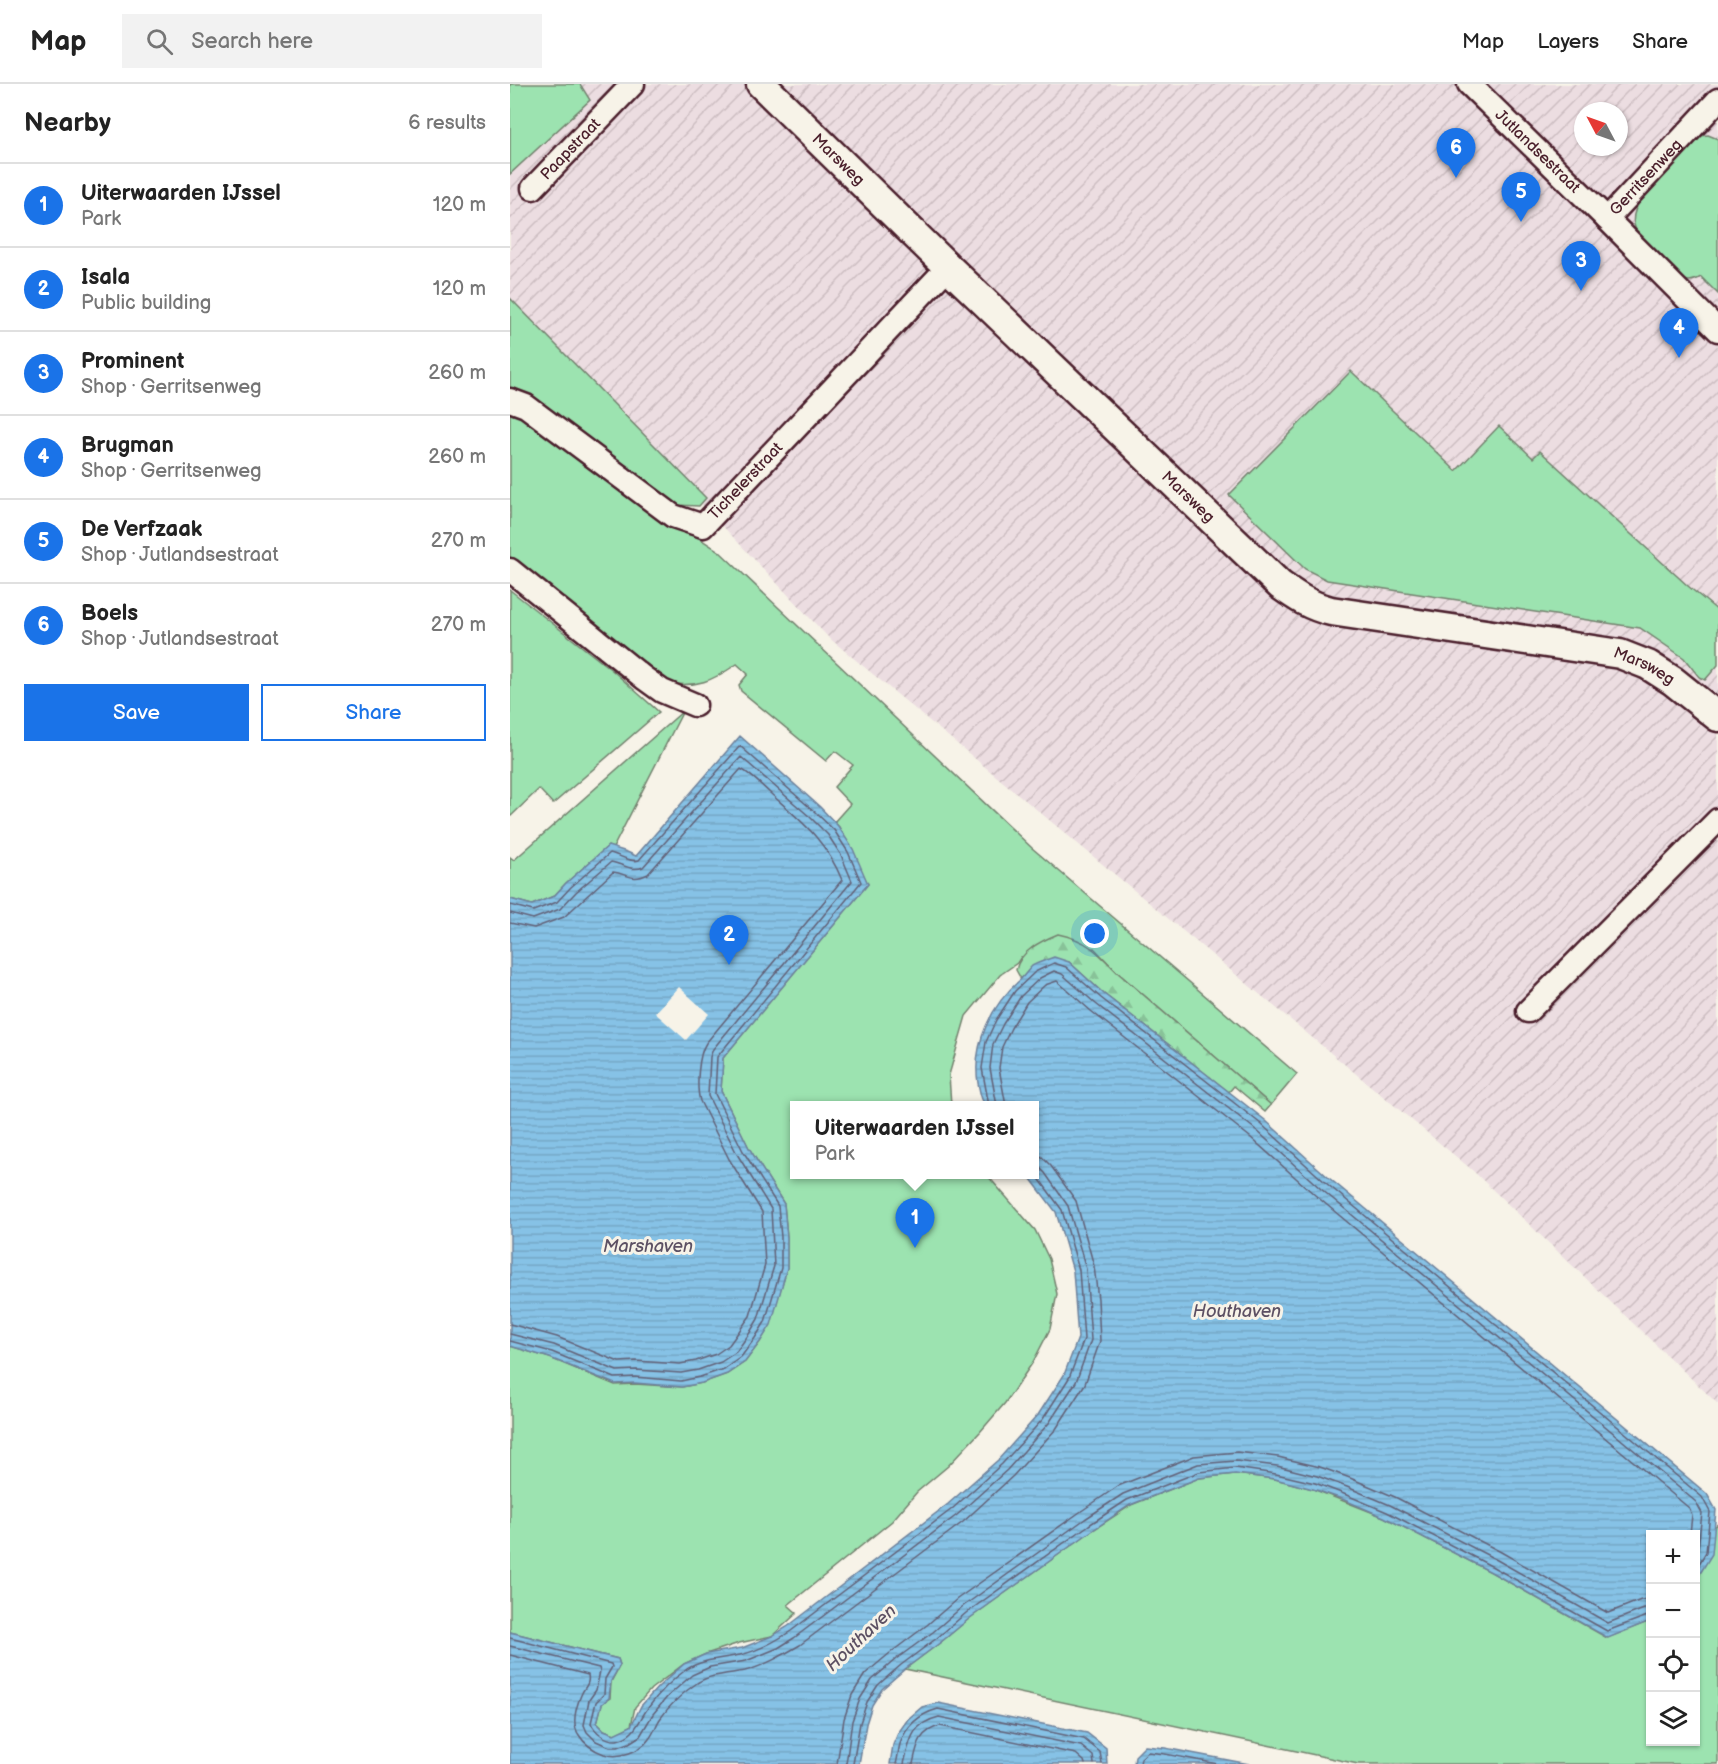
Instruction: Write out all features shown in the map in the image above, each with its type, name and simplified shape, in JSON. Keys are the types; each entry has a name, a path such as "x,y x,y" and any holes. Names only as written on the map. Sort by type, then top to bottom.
{"street":[{"name":"Paapstraat","path":"533,188 633,84"},
{"name":"Marsweg","path":"761,84 1280,585 1301,600 1330,611 1620,654 1648,665 1673,681 1718,717"},
{"name":"Jutlandsestraat","path":"1469,84 1607,219"},
{"name":"Gerritsenweg","path":"1718,100 1607,219 1718,330"},
{"name":"Tichelerstraat","path":"510,400 526,406 673,516 703,526 948,267"},
{"path":"510,570 644,678 662,691 695,705"},
{"path":"1528,1011 1718,820"}],"shaded area":[{"path":"510,84 1718,84 1718,1404 1471,1169 828,637 510,302"}],"green space":[{"path":"510,84 580,84 590,100 510,174"},
{"path":"1708,135 1718,139 1718,294 1701,277 1688,281 1677,275 1643,240 1634,226 1633,218 1641,200 1700,136"},
{"path":"510,298 706,498 699,506 675,505 510,391"},
{"path":"1351,371 1456,471 1499,426 1533,458 1540,451 1718,611 1718,665 1705,680 1699,677 1684,658 1640,628 1327,580 1305,569 1229,495"},
{"path":"510,408 634,496 719,551 1032,848 1297,1074 1271,1105 1117,972 1094,948 1021,957 1017,963 1000,975 966,1016 949,1075 951,1101 790,1101 790,1179 990,1179 1035,1230 1049,1259 1057,1294 1050,1329 1033,1362 1005,1403 980,1432 948,1466 917,1492 892,1521 788,1605 797,1613 772,1636 739,1643 684,1664 651,1689 635,1707 631,1726 615,1734 604,1730 597,1723 602,1703 610,1698 611,1682 620,1665 618,1659 510,1632 510,1346 550,1358 615,1385 682,1387 727,1374 745,1362 770,1325 787,1268 787,1237 784,1204 749,1148 721,1091 723,1058 868,884 839,827 834,822 850,804 834,787 853,765 835,751 826,761 741,691 739,685 748,674 737,664 704,682 687,685 667,683 510,565"},
{"path":"510,590 613,671 659,712 553,804 539,789 510,817"},
{"path":"683,711 613,848 608,846 554,896 532,905 510,899 510,857 514,860"},
{"path":"1058,934 1084,943 1097,952 1117,972 1271,1105 1265,1112 1234,1086 1229,1092 1104,994 1069,962 1032,967 1021,979 1016,970 1022,957 1038,943"},
{"path":"1235,1474 1275,1479 1313,1489 1384,1517 1491,1572 1607,1638 1646,1623 1646,1746 1700,1746 1700,1573 1711,1554 1713,1528 1718,1524 1718,1764 1358,1764 905,1669 970,1618 1131,1505 1199,1478"}],"water":[{"name":"Marshaven","path":"740,736 820,807 838,826 853,849 868,884 723,1058 721,1091 749,1148 784,1204 787,1268 771,1325 745,1362 727,1374 682,1387 635,1383 615,1384 550,1358 510,1346 510,899 532,905 554,896 608,846 636,856"},
{"name":"Houthaven","path":"1054,957 1069,962 1104,994 1265,1120 1329,1178 1707,1494 1716,1510 1712,1554 1700,1574 1700,1530 1646,1530 1646,1623 1608,1638 1491,1572 1384,1517 1342,1499 1275,1479 1235,1474 1199,1478 1130,1505 970,1618 905,1669 882,1689 872,1705 859,1764 510,1764 510,1632 618,1659 620,1665 611,1681 609,1698 602,1704 597,1723 604,1730 614,1734 631,1726 641,1706 684,1664 706,1654 742,1648 772,1636 787,1627 948,1504 998,1460 1038,1415 1064,1375 1078,1338 1073,1271 1056,1212 1031,1179 1039,1179 1039,1101 983,1101 977,1069 981,1040 992,1014 1000,1001 1032,966"},
{"path":"938,1703 1087,1733 1106,1748 1107,1764 890,1764 893,1745 908,1719 922,1707"},
{"path":"1145,1746 1249,1764 1134,1764 1135,1756"}],"pier":[{"path":"679,987 709,1014 686,1040 655,1013"}],"place":[{"name":"Boels","path":"1456,178"},
{"name":"De Verfzaak","path":"1521,222"},
{"name":"Prominent","path":"1581,291"},
{"name":"Brugman","path":"1679,358"},
{"name":"Isala","path":"729,965"},
{"name":"Uiterwaarden IJssel","path":"915,1248"}]}
